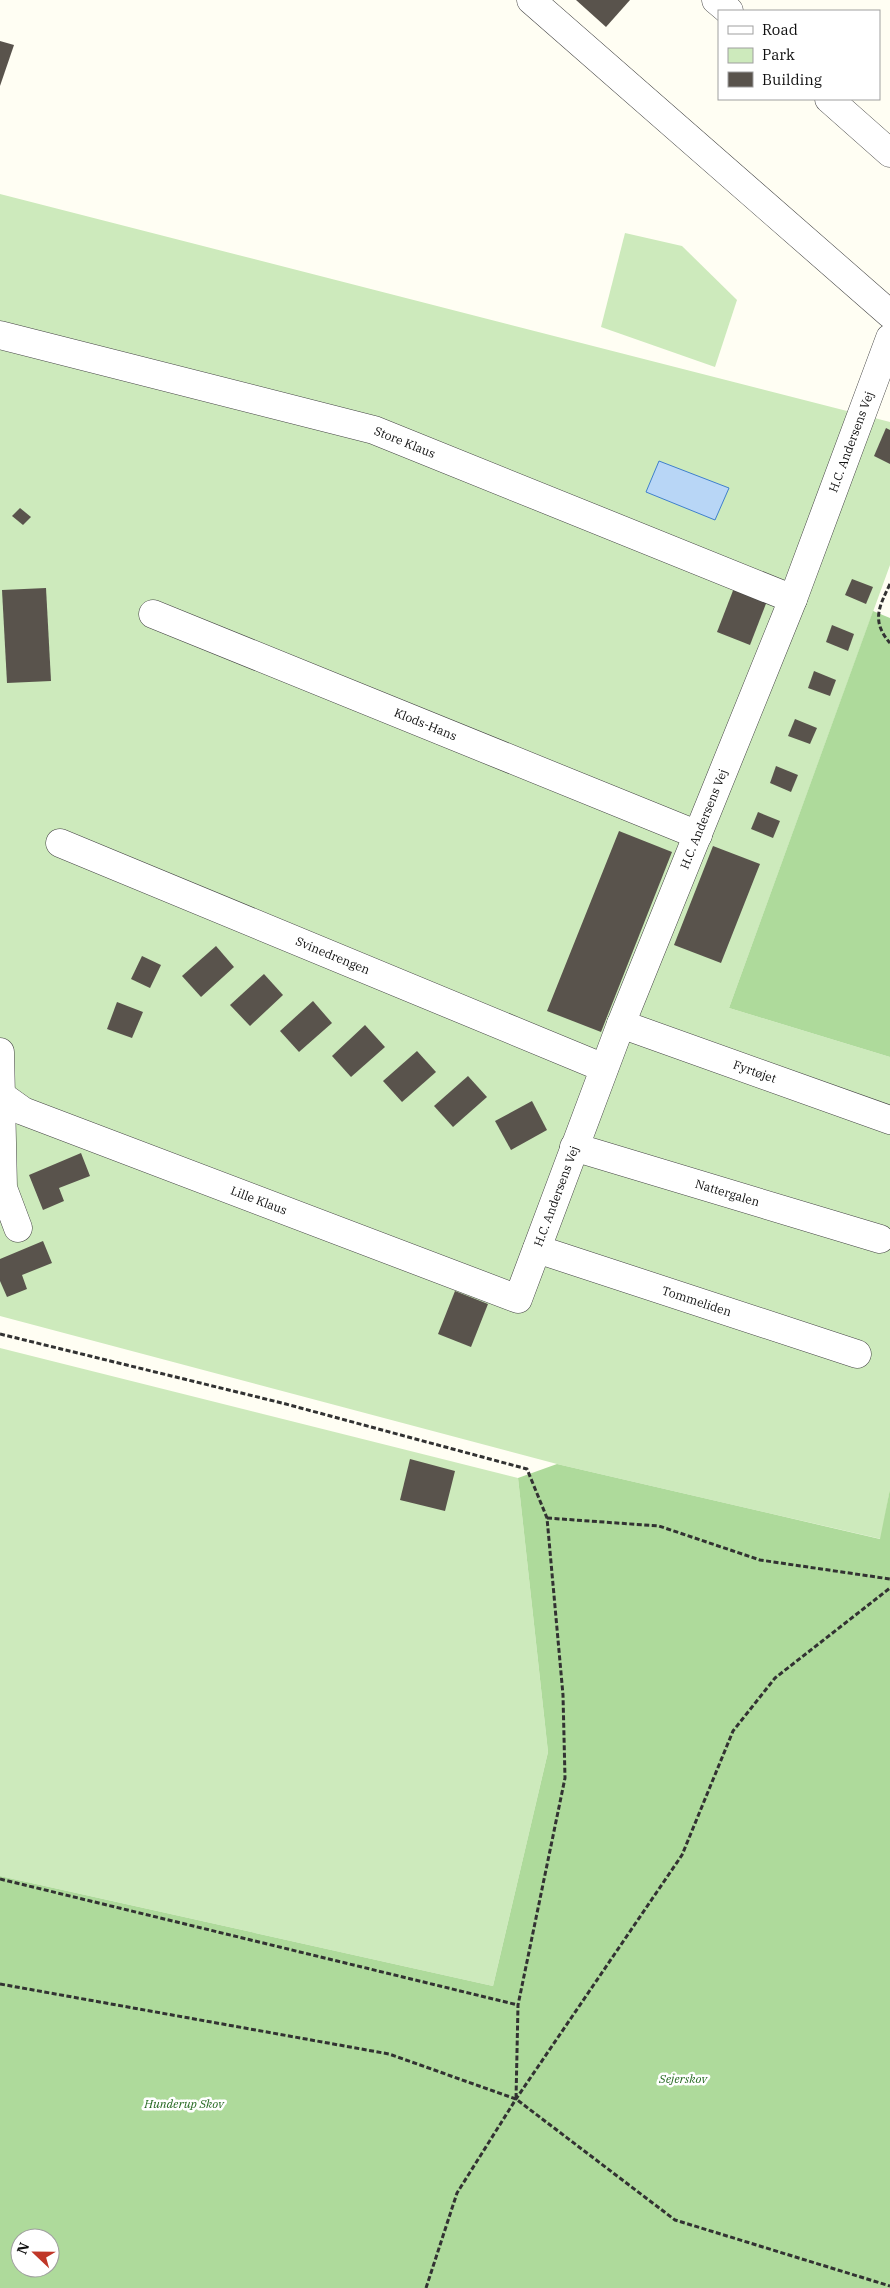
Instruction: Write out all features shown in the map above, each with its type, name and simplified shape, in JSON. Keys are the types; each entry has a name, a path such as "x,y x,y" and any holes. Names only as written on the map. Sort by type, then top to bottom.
{"lane":[{"path":"531,0 890,314"},
{"path":"716,0 728,10"},
{"path":"829,100 890,153"},
{"name":"Store Klaus","path":"0,335 374,430 793,599"},
{"name":"H.C. Andersens Vej","path":"518,1300 604,1068 793,599 890,338"},
{"name":"Klods-Hans","path":"153,614 698,835"},
{"name":"Svinedrengen","path":"60,844 604,1068"},
{"name":"Fyrtøjet","path":"622,1024 890,1120"},
{"path":"0,1052 3,1188 18,1228"},
{"name":"Lille Klaus","path":"2,1096 23,1111 518,1300"},
{"name":"Nattergalen","path":"574,1147 880,1238"},
{"name":"Tommeliden","path":"537,1249 857,1354"}],"path":[{"path":"890,584 879,606 878,621 883,635 890,643"},
{"path":"0,1334 282,1403 527,1470 547,1518 563,1695 565,1778 518,2005 516,2099"},
{"path":"547,1518 659,1526 760,1560 890,1579"},
{"path":"426,2288 457,2193 516,2099 682,1855 733,1731 774,1678 890,1588"},
{"path":"0,1879 518,2005"},
{"path":"0,1984 389,2054 516,2099 675,2220 890,2286"}],"green space":[{"path":"0,194 890,422 890,565 729,1008 890,1057 890,1489 881,1539 557,1464 0,1316"},
{"path":"625,233 682,246 737,300 715,367 601,327"},
{"path":"873,611 890,618 890,1057 729,1008"},
{"path":"0,1348 518,1478 548,1752 493,1986 0,1876"},
{"name":"Sejerskov","path":"557,1464 880,1539 890,1489 890,2288 0,2288 0,1876 493,1986 548,1752 518,1478"}],"water":[{"path":"659,461 729,488 715,520 646,492"}],"building":[{"path":"576,0 630,0 606,27"},
{"path":"0,41 14,45 0,86"},
{"path":"886,428 890,430 890,464 874,456"},
{"path":"20,508 31,517 23,525 12,516"},
{"path":"852,579 873,587 866,604 845,595"},
{"path":"46,588 51,681 7,683 2,590"},
{"path":"734,588 767,601 750,645 717,632"},
{"path":"832,625 854,634 848,651 826,642"},
{"path":"814,671 836,680 830,696 808,688"},
{"path":"795,719 817,728 810,744 788,736"},
{"path":"776,766 798,775 791,792 770,783"},
{"path":"758,812 780,821 773,838 751,829"},
{"path":"619,831 672,852 601,1032 547,1011"},
{"path":"713,846 760,864 721,963 674,945"},
{"path":"216,946 234,967 201,997 182,976"},
{"path":"142,956 161,965 150,988 131,979"},
{"path":"264,974 283,995 250,1026 230,1005"},
{"path":"313,1001 332,1023 299,1052 280,1031"},
{"path":"117,1002 143,1012 132,1038 107,1029"},
{"path":"365,1025 385,1047 351,1077 332,1056"},
{"path":"417,1051 436,1072 402,1102 383,1081"},
{"path":"468,1076 487,1097 453,1127 434,1106"},
{"path":"532,1101 547,1130 511,1150 495,1121"},
{"path":"81,1153 90,1176 59,1188 64,1201 43,1210 29,1175"},
{"path":"43,1241 52,1263 22,1275 27,1289 7,1297 0,1281 0,1259"},
{"path":"455,1291 488,1304 471,1347 438,1334"},
{"path":"410,1459 455,1471 445,1511 400,1500"}],"park label":[{"name":"Hunderup Skov","path":"184,2104"}]}
